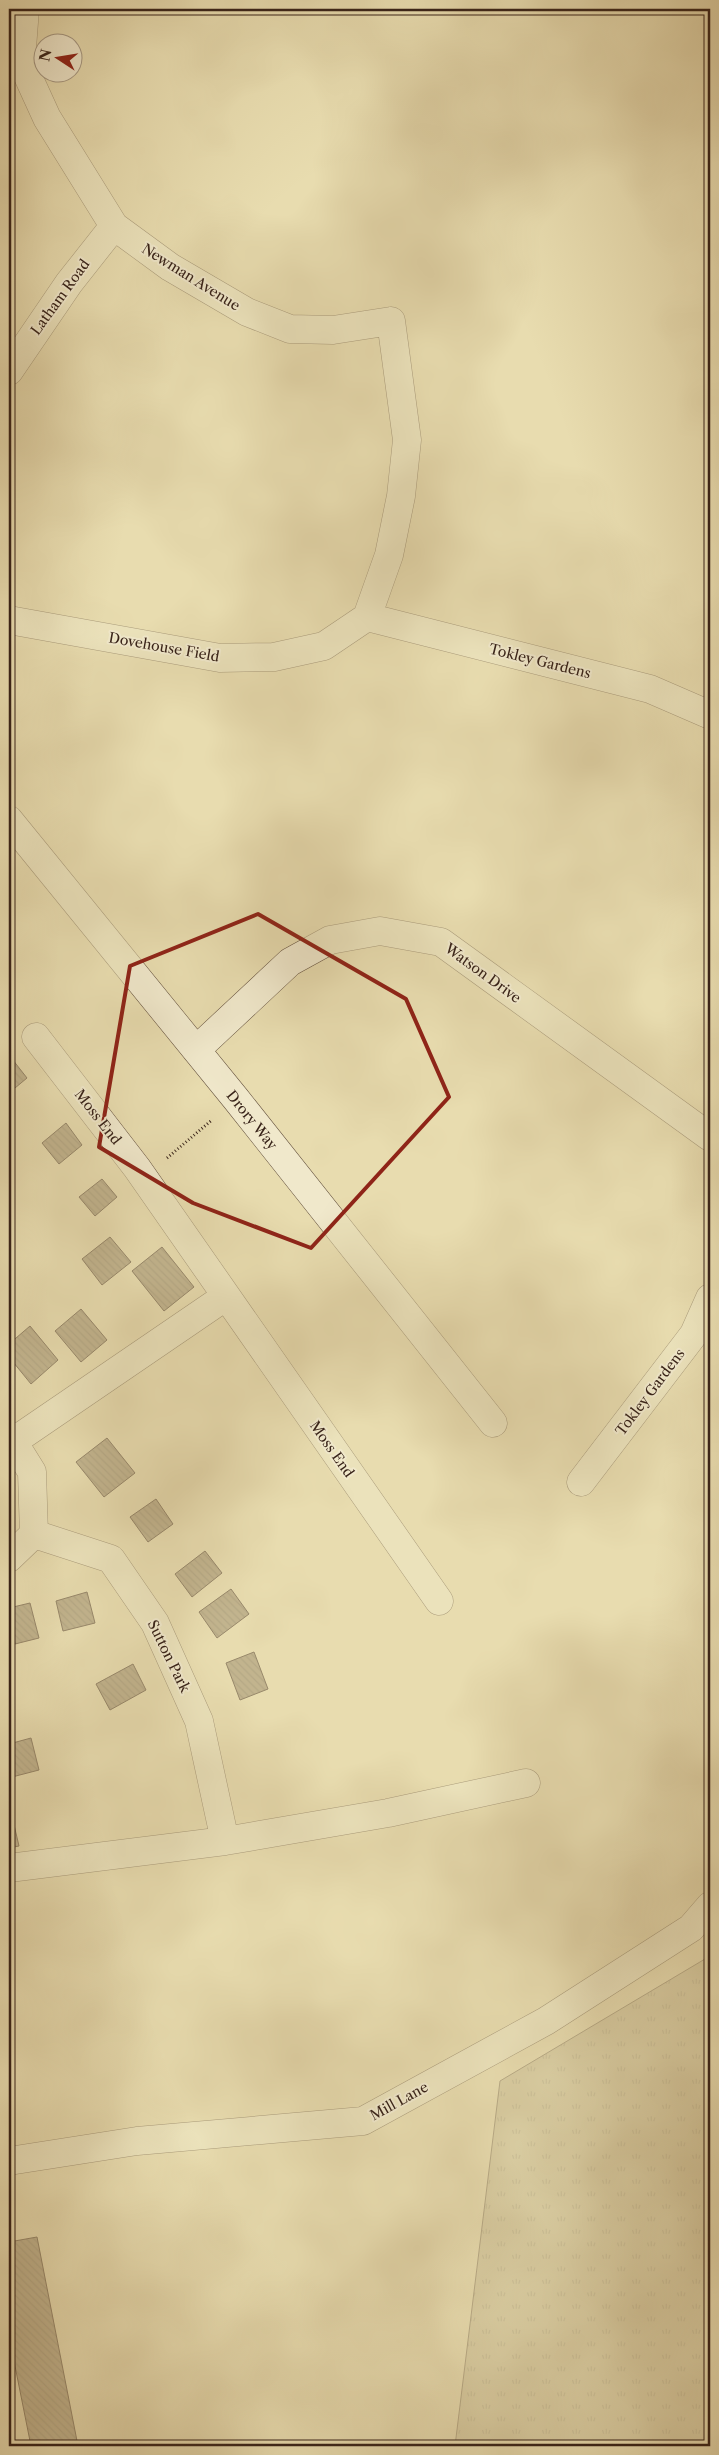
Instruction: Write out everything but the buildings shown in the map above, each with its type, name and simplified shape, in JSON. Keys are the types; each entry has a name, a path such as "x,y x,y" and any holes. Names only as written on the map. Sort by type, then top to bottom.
{"street":[{"name":"Newman Avenue","path":"25,9 15,62 46,118 114,226 170,267 247,312 290,328 333,330 391,320 407,440 401,496 389,555 367,617"},
{"name":"Latham Road","path":"9,371 69,284 114,226"},
{"name":"Dovehouse Field","path":"10,628 220,658 274,657 324,646 367,617"},
{"name":"Tokley Gardens","path":"367,617 650,689 710,715"},
{"name":"Drory Way","path":"9,820 236,1099 493,1423"},
{"name":"Watson Drive","path":"196,1050 290,962 330,940 380,931 441,942 710,1136"},
{"name":"Moss End","path":"36,1037 144,1178 225,1297 439,1601"},
{"path":"9,1558 34,1534 32,1472 11,1438 225,1297"},
{"name":"Tokley Gardens","path":"582,1482 694,1334 710,1298"},
{"name":"Sutton Park","path":"34,1534 111,1559 155,1623 199,1721 225,1841"},
{"path":"9,1868 225,1841 388,1813 526,1783"},
{"name":"Mill Lane","path":"9,2161 137,2141 362,2121 546,2021 691,1928 710,1906"}],"path":[{"path":"144,1178 236,1099"}],"highlighted area":[{"path":"258,914 406,999 449,1097 311,1248 193,1203 99,1147 130,966"}],"green space":[{"path":"710,1956 710,2446 455,2446 500,2081"}]}
